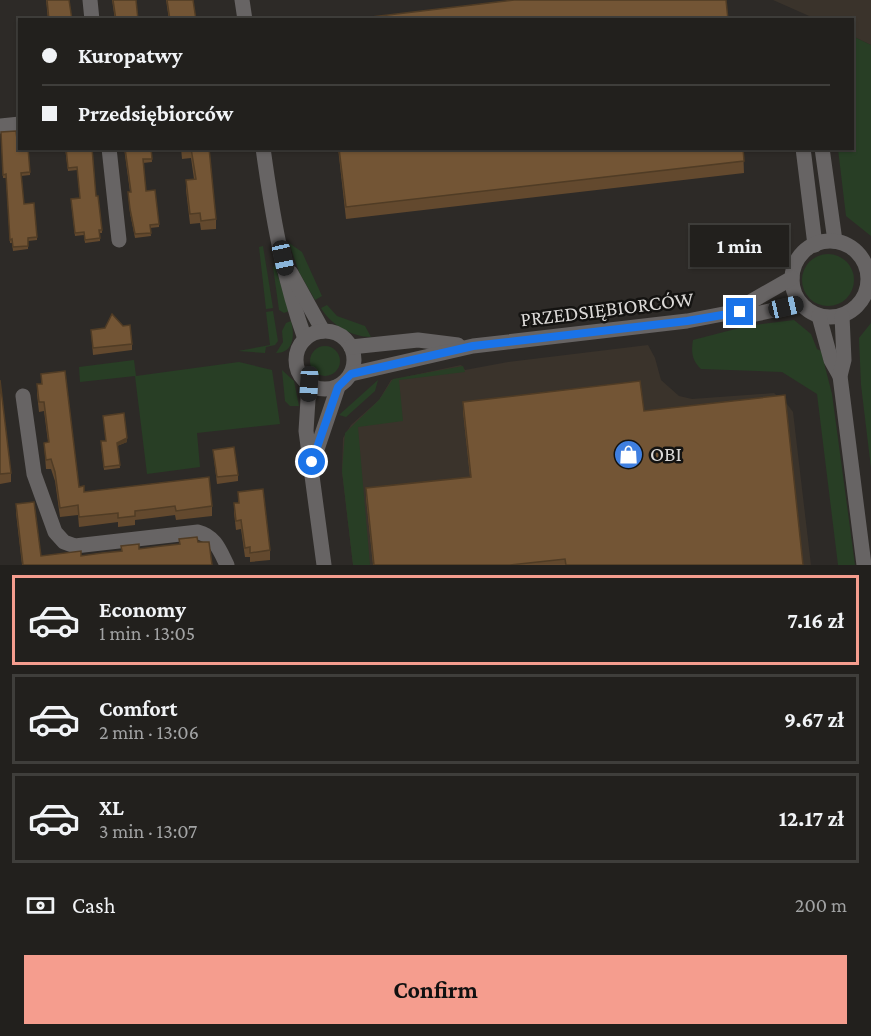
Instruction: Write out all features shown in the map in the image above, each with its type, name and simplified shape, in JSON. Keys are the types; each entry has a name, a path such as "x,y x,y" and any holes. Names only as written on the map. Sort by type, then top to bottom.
{"street":[{"path":"90,0 92,18"},
{"path":"242,0 245,18"},
{"path":"0,126 18,124"},
{"path":"109,150 119,240"},
{"path":"262,150 271,209 290,294 305,339"},
{"path":"803,150 815,245"},
{"path":"822,150 835,241"},
{"path":"835,241 853,249 860,255 868,281 858,306 842,316 819,316 801,304 796,296 792,278 797,261 815,245 835,241"},
{"path":"283,258 323,331"},
{"path":"744,310 750,302 792,278"},
{"name":"PRZEDSIĘBIORCÓW","path":"351,374 473,346 687,321 744,310 756,314 801,304"},
{"path":"819,316 831,360 840,376"},
{"path":"842,316 844,360 840,376 864,565"},
{"path":"312,462 338,387 351,374 354,364 351,346 339,334 323,331 305,339 300,346 297,363 299,371 309,384 323,389 338,387"},
{"name":"PRZEDSIĘBIORCÓW","path":"351,346 418,340 473,346"},
{"path":"309,384 306,431 312,462 323,565"},
{"path":"23,396 34,474 55,532 64,542 75,546 198,532 207,534 215,542 227,565"}],"shaded area":[{"path":"773,0 871,0 871,45 854,37 854,18 814,18"},
{"name":"OBI","path":"648,345 655,358 661,380 679,396 692,399 774,393 793,412 811,565 353,565 342,471 343,438 351,425 379,400 391,380 461,365 465,370 508,362"}],"green space":[{"path":"854,37 871,45 871,236 846,216 838,150 854,150"},
{"path":"289,243 302,252 322,296 315,300 299,272"},
{"path":"263,246 273,308 266,309 259,247"},
{"path":"823,254 833,254 847,261 854,280 847,299 833,306 823,306 813,302 806,295 802,285 802,275 806,265 813,258"},
{"path":"275,266 289,311 284,313 279,310 273,267"},
{"path":"327,305 337,316 365,326 371,337 357,335 336,325 321,308"},
{"path":"273,311 278,341 275,345 266,347 265,353 238,351 270,345 266,312"},
{"path":"794,320 811,334 817,349 821,351 832,394 855,565 838,565 817,394 782,372 701,369 693,356 693,340 747,326"},
{"path":"291,321 293,337 290,347 276,353 283,342 282,331 286,323"},
{"path":"871,323 871,468 861,385 859,338"},
{"path":"325,346 331,347 339,355 339,367 331,375 325,376 319,375 311,367 310,361 311,355 319,347"},
{"path":"134,360 136,376 239,362 272,370 280,424 197,433 200,467 147,474 135,376 80,382 79,367"},
{"path":"463,366 465,372 399,380 403,421 358,427 370,565 353,565 342,471 345,433 379,400 393,379"},
{"path":"282,370 294,381 299,406 290,406 285,401"},
{"path":"378,380 375,391 346,417 339,415"}],"building":[{"path":"47,0 69,0 72,18 49,18"},
{"path":"113,0 136,0 138,18 116,18"},
{"path":"167,0 193,0 196,18 170,18"},
{"path":"514,0 726,0 728,18 363,18"},
{"path":"16,131 18,150 28,150 30,172 21,173 24,204 34,203 37,237 28,238 28,246 13,247 12,239 10,240 1,132"},
{"path":"66,150 92,150 96,196 98,196 102,230 99,230 100,238 85,240 84,232 75,233 71,199 80,198 77,167 68,168"},
{"path":"125,150 151,150 152,159 143,159 146,191 155,190 159,224 150,225 151,233 135,234 128,192 131,192"},
{"path":"191,150 209,150 216,219 201,221 200,213 190,214 186,180 196,179"},
{"path":"339,150 743,150 744,161 346,207"},
{"path":"112,314 123,326 130,325 132,344 93,348 91,330 105,328"},
{"path":"65,371 79,487 84,486 84,492 209,477 212,506 176,511 175,506 135,511 135,516 118,518 118,513 79,517 78,505 60,508 55,472 51,459 46,460 44,443 49,442 44,402 39,402 37,384 42,384 41,374"},
{"path":"0,380 11,473 0,474"},
{"name":"OBI","path":"640,381 644,411 785,395 803,565 566,565 565,559 510,565 374,565 366,488 471,477 463,402"},
{"path":"124,413 127,438 117,443 120,465 104,467 101,441 106,441 103,416"},
{"path":"234,447 238,475 217,477 213,450"},
{"path":"263,489 270,550 250,553 250,547 245,548 241,520 236,521 234,503 239,503 238,492"},
{"path":"34,502 41,556 81,551 81,556 122,551 121,546 139,544 139,549 180,544 179,539 197,537 198,542 209,542 212,565 23,565 16,504"}],"place":[{"name":"OBI","path":"629,454"}],"route":[{"path":"312,462 338,387 351,374 473,346 687,321 740,312"}]}
